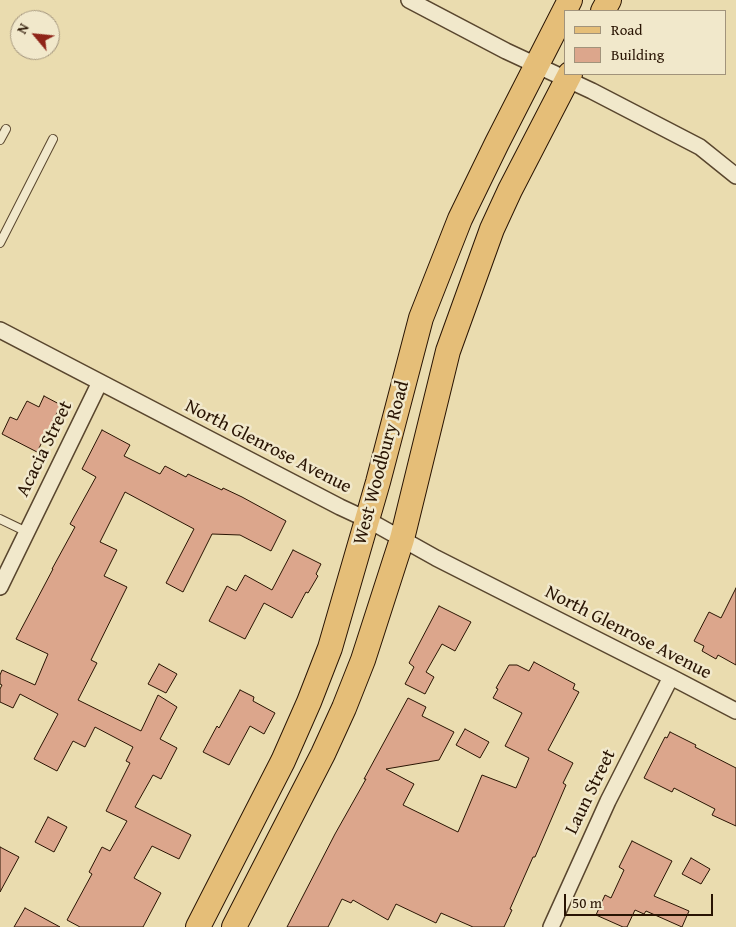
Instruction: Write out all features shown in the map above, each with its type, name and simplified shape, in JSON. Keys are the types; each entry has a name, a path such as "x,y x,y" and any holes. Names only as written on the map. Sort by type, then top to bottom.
{"main road":[{"name":"West Woodbury Road","path":"198,927 282,761 309,702 330,648 368,520 421,318 460,218 564,11"},
{"name":"West Woodbury Road","path":"234,927 323,754 363,660 402,539 448,351 492,229 569,76"}],"street":[{"path":"409,0 506,52 564,74"},
{"path":"569,76 700,147 736,176"},
{"name":"North Glenrose Avenue","path":"0,330 734,710"},
{"name":"Acacia Street","path":"0,587 100,382"},
{"name":"Laun Street","path":"551,927 608,801 671,677"}],"lane":[{"path":"0,140 6,129"},
{"path":"0,243 53,139"},
{"path":"0,519 27,532"}],"building":[{"path":"44,396 61,405 37,452 2,434 10,417 17,420 27,401 39,407"},
{"path":"102,430 130,445 124,456 160,474 165,466 186,477 188,474 242,497 286,521 271,551 240,535 212,534 183,592 166,583 194,529 125,492 100,542 117,550 104,576 127,587 91,660 97,663 78,700 141,731 158,695 177,707 160,739 177,748 161,779 153,775 135,807 191,835 179,859 152,846 134,878 161,893 143,927 80,927 67,920 92,874 89,872 102,847 110,851 127,821 106,811 130,763 126,761 133,747 95,727 85,747 73,741 57,771 34,759 58,714 20,694 13,708 0,702 0,689 2,685 0,684 0,675 2,670 35,685 48,654 16,639 75,527 70,524 96,477 82,469"},
{"path":"293,550 321,564 316,574 318,576 308,593 306,592 292,618 264,603 245,639 209,621 227,586 236,591 245,575 272,590"},
{"path":"736,588 736,665 718,655 716,659 702,651 704,646 694,641 709,612 721,618"},
{"path":"439,606 471,622 455,651 442,644 426,672 434,677 425,694 405,684 414,667 409,663"},
{"path":"534,662 575,684 573,689 579,692 548,750 573,763 563,783 566,785 510,909 512,910 504,927 473,927 441,913 436,923 396,904 388,920 353,900 351,903 342,899 328,927 287,927 408,698 426,707 422,716 454,732 439,760 386,769 414,784 403,805 458,832 482,775 516,788 529,758 505,746 522,713 493,698 498,689 496,688 509,665 517,665 529,671"},
{"path":"159,664 177,674 166,693 148,684"},
{"path":"240,690 254,697 253,701 275,713 264,734 250,726 229,765 203,752"},
{"path":"465,729 489,742 480,758 456,745"},
{"path":"670,732 736,768 736,826 712,815 715,809 674,788 672,792 644,778 665,737 667,738"},
{"path":"48,817 67,827 54,852 35,842"},
{"path":"632,841 672,861 654,896 689,911 682,927 646,911 644,914 635,910 627,927 596,915 605,895 611,898 624,870 619,867"},
{"path":"0,847 19,857 0,892"},
{"path":"691,858 710,869 701,884 682,874"},
{"path":"25,908 60,927 14,927"}]}
